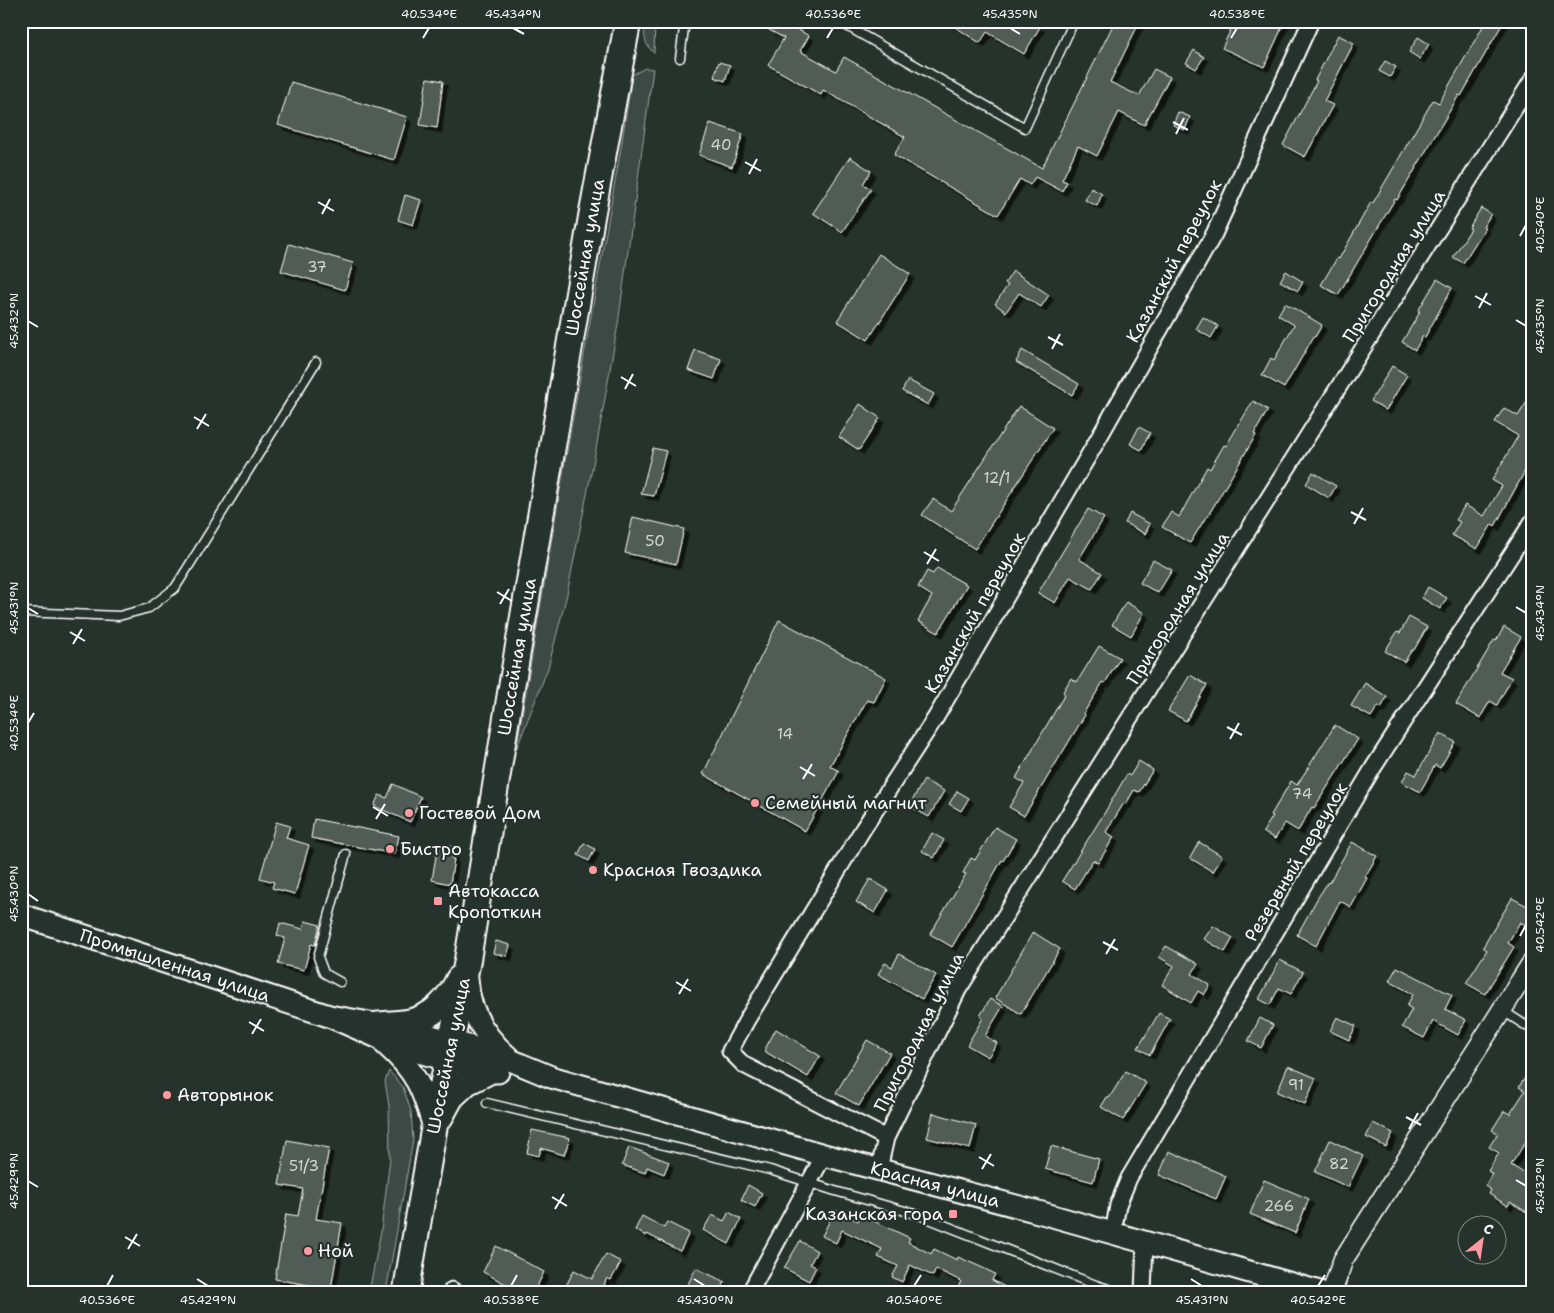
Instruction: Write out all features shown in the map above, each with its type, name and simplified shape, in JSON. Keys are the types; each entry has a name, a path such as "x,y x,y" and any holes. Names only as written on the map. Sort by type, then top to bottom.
{"highway":[{"name":"Шоссейная улица","path":"406,1292 448,1050 467,964 511,690 592,214 628,21"},
{"path":"377,1030 426,1016 454,992 467,964"},
{"path":"434,1128 451,1097 467,1082 489,1071"}],"main road":[{"name":"Промышленная улица","path":"21,915 329,1016"},
{"path":"467,964 468,993 473,1011 496,1046 514,1062"},
{"name":"Красная улица","path":"329,1016 377,1030 405,1029 489,1071 551,1077"},
{"path":"377,1030 413,1073 426,1097 434,1128"},
{"name":"Красная улица","path":"448,1050 493,1053 551,1077 824,1155 1113,1233 1320,1292"}],"street":[{"name":"Казанский переулок","path":"886,1138 744,1065 730,1051 748,1018 863,829 950,695 1112,415 1214,234 1311,21"},
{"name":"Пригородная улица","path":"879,1170 886,1138 958,990 1533,79"},
{"name":"Резервный переулок","path":"1113,1233 1118,1205 1130,1178 1373,768 1533,521"},
{"path":"1332,1292 1342,1260 1533,961"},
{"path":"750,1292 824,1155"},
{"path":"1142,1292 1145,1242"}],"lane":[{"path":"680,58 685,21"},
{"path":"838,21 1025,128 1074,21"},
{"path":"21,612 119,616 149,608 175,588 316,362"},
{"path":"340,982 324,973 318,957 346,854"},
{"path":"1501,1010 1533,1030"},
{"path":"487,1103 770,1170 809,1184 919,1215 1118,1292"}],"shaded area":[{"path":"645,21 655,21 654,53 648,46 645,38"},
{"path":"645,68 653,69 618,324 596,449 567,594 548,668 516,750 621,148 632,75"},
{"path":"389,1071 403,1087 411,1111 413,1140 386,1292 369,1292 381,1231 390,1158 389,1106 385,1081"}],"building":[{"path":"773,21 783,21 809,36 800,51 836,71 844,57 1042,168 1115,21 1140,21 1110,82 1139,96 1154,69 1170,77 1144,125 1119,112 1097,156 1078,146 1062,180 1067,182 1062,191 1035,177 1030,185 1020,179 998,215 894,155 905,137 823,90 821,95 768,65 784,38 769,30"},
{"path":"946,21 1031,21 1040,27 1024,54 987,32 980,43"},
{"path":"1235,21 1285,21 1264,67 1222,48"},
{"path":"1486,21 1504,21 1461,96 1459,95 1338,295 1321,285 1337,258 1339,259 1371,202 1373,203 1433,100 1439,103"},
{"path":"1338,35 1354,43 1324,101 1333,105 1305,157 1283,145 1317,81 1315,80"},
{"path":"1418,37 1429,44 1420,59 1409,52"},
{"path":"1194,50 1204,57 1196,69 1186,63"},
{"path":"1385,61 1396,67 1390,77 1379,71"},
{"path":"719,62 730,65 725,81 714,77"},
{"path":"427,78 443,81 437,128 420,125"},
{"path":"291,82 407,117 394,160 278,125"},
{"path":"1178,112 1190,117 1185,130 1173,125"},
{"path":"710,123 743,134 732,167 699,155"},
{"path":"850,157 871,171 863,184 871,189 842,232 813,213"},
{"path":"1091,188 1102,194 1097,206 1085,200"},
{"path":"405,195 421,200 413,225 398,220"},
{"path":"1481,208 1491,214 1483,227 1485,228 1463,263 1453,257 1471,229 1469,228"},
{"path":"289,244 353,263 345,290 281,271"},
{"path":"879,254 910,274 868,340 837,321"},
{"path":"1013,271 1049,295 1041,307 1019,293 1006,312 995,304 1008,285 1005,283"},
{"path":"1286,271 1303,282 1298,291 1280,281"},
{"path":"1437,279 1452,288 1425,337 1423,336 1415,350 1402,342"},
{"path":"1285,303 1322,325 1284,388 1262,375 1271,358 1274,360 1294,325 1278,315"},
{"path":"1203,317 1218,326 1211,338 1196,329"},
{"path":"695,350 721,359 714,379 688,370"},
{"path":"1022,350 1079,384 1072,395 1016,362"},
{"path":"1392,366 1407,375 1386,410 1371,401"},
{"path":"908,380 934,394 928,405 902,391"},
{"path":"1533,392 1533,463 1528,470 1526,469 1495,526 1492,524 1477,549 1452,535 1460,522 1456,520 1465,505 1484,516 1502,486 1492,480 1518,436 1495,422 1504,408 1518,416"},
{"path":"1253,401 1268,410 1254,434 1256,435 1190,543 1162,527 1171,512 1179,517 1207,467 1210,469"},
{"path":"860,404 880,418 859,450 839,437"},
{"path":"1019,406 1053,428 975,549 922,515 933,499 951,511"},
{"path":"1139,427 1150,433 1141,450 1130,444"},
{"path":"653,448 666,451 654,496 641,494"},
{"path":"1313,472 1336,486 1329,498 1306,484"},
{"path":"1088,509 1104,518 1079,559 1102,573 1092,589 1070,577 1055,603 1038,593"},
{"path":"1130,513 1150,524 1145,534 1125,523"},
{"path":"633,517 684,529 676,564 625,553"},
{"path":"1153,560 1172,570 1158,593 1140,583"},
{"path":"937,568 967,585 938,633 918,621 932,596 918,587 927,571 933,574"},
{"path":"1428,587 1447,598 1440,609 1422,598"},
{"path":"1126,602 1144,613 1131,636 1112,625"},
{"path":"1409,617 1427,627 1414,650 1412,650 1404,662 1385,651 1397,632 1400,633"},
{"path":"779,620 886,678 874,702 867,700 830,766 839,771 805,831 703,774"},
{"path":"1504,627 1521,637 1500,672 1512,678 1497,705 1490,701 1480,718 1456,704 1494,640 1496,641"},
{"path":"1099,646 1120,658 1083,714 1085,715 1024,816 1009,807 1024,783 1016,778 1065,694 1063,692 1071,678 1077,682"},
{"path":"1190,675 1207,685 1186,721 1168,711"},
{"path":"1365,683 1387,697 1381,708 1378,706 1371,717 1351,706"},
{"path":"1335,725 1358,739 1314,808 1312,807 1298,831 1285,823 1275,839 1263,832 1291,781 1297,785"},
{"path":"1440,733 1455,742 1440,768 1435,765 1420,792 1402,782 1408,771 1416,775"},
{"path":"1139,761 1153,770 1139,792 1134,790 1126,804 1124,803 1106,832 1114,837 1098,863 1093,860 1075,889 1062,881 1127,774 1130,776"},
{"path":"924,780 944,791 929,817 909,806"},
{"path":"393,784 421,797 410,822 374,806 379,795 387,798"},
{"path":"957,791 969,798 961,811 949,804"},
{"path":"314,819 399,836 395,854 311,838"},
{"path":"276,822 290,826 286,838 309,845 295,894 272,888 274,882 260,878"},
{"path":"995,827 1016,839 952,947 930,934 966,874 963,873 971,858 975,860"},
{"path":"932,833 944,840 934,858 922,851"},
{"path":"1199,842 1222,856 1213,872 1190,858"},
{"path":"1352,842 1377,856 1351,907 1340,901 1316,946 1297,935"},
{"path":"584,843 595,849 589,861 578,855"},
{"path":"438,844 454,847 450,884 432,880"},
{"path":"870,879 888,890 875,913 856,902"},
{"path":"1512,898 1533,909 1533,914 1527,926 1520,922 1508,943 1514,947 1485,994 1466,983 1487,950 1483,947"},
{"path":"305,921 320,925 315,945 311,944 304,970 278,964 285,938 277,936 280,923 303,929"},
{"path":"1213,926 1233,938 1225,952 1204,939"},
{"path":"1033,932 1060,949 1021,1014 995,998"},
{"path":"496,941 510,945 507,956 493,953"},
{"path":"1166,946 1198,964 1192,974 1210,985 1204,995 1198,991 1191,1003 1162,985 1174,966 1159,957"},
{"path":"899,954 936,975 922,999 878,974 885,963 892,967"},
{"path":"1280,960 1303,972 1291,994 1279,988 1270,1005 1259,999"},
{"path":"1397,967 1452,995 1445,1009 1466,1020 1458,1035 1433,1021 1424,1038 1402,1027 1412,1009 1407,1006 1413,994 1389,981"},
{"path":"990,999 1003,1006 985,1036 997,1043 988,1057 967,1045 983,1018 980,1016"},
{"path":"1159,1013 1170,1019 1150,1055 1138,1048"},
{"path":"1337,1017 1356,1026 1349,1040 1330,1031"},
{"path":"1260,1018 1273,1025 1261,1048 1248,1041"},
{"path":"776,1029 820,1056 808,1077 764,1051"},
{"path":"867,1040 890,1053 859,1106 836,1093"},
{"path":"1533,1065 1533,1130 1511,1165 1533,1179 1533,1216 1510,1202 1508,1206 1489,1194 1491,1190 1485,1186 1492,1174 1488,1171 1499,1153 1489,1147 1498,1133 1492,1130 1504,1111 1510,1114 1525,1091 1519,1087"},
{"path":"1288,1066 1316,1078 1305,1104 1277,1092"},
{"path":"1126,1071 1146,1083 1123,1120 1101,1107"},
{"path":"933,1113 976,1125 970,1149 927,1138"},
{"path":"1373,1123 1393,1133 1386,1147 1366,1137"},
{"path":"532,1130 570,1138 564,1155 541,1148 539,1156 527,1153"},
{"name":"Ной","path":"287,1140 329,1148 316,1219 342,1223 331,1289 275,1279 286,1214 298,1216 303,1189 279,1185"},
{"path":"1330,1140 1363,1156 1348,1187 1315,1172"},
{"path":"1051,1146 1099,1159 1093,1182 1045,1169"},
{"path":"629,1147 669,1162 664,1174 647,1167 645,1173 622,1165"},
{"path":"1169,1151 1226,1176 1216,1199 1159,1175"},
{"path":"1264,1180 1309,1199 1295,1233 1250,1214"},
{"path":"748,1185 762,1193 755,1207 741,1200"},
{"path":"835,1210 858,1221 861,1215 910,1238 908,1242 931,1254 934,1249 957,1260 958,1257 983,1268 995,1274 992,1280 1014,1292 956,1292 961,1281 936,1269 933,1276 910,1265 902,1282 892,1277 898,1266 878,1257 882,1249 842,1230 836,1243 822,1236"},
{"path":"729,1212 741,1219 729,1244 703,1230 712,1215 724,1221"},
{"path":"642,1216 664,1228 667,1222 689,1233 680,1251 635,1230"},
{"path":"800,1241 817,1251 810,1264 816,1267 809,1281 784,1268"},
{"path":"496,1246 544,1272 534,1292 521,1292 483,1272"},
{"path":"606,1254 621,1262 611,1280 607,1278 604,1285 616,1292 563,1292 574,1270 592,1279"},
{"path":"696,1268 725,1282 720,1292 684,1292"}],"place":[{"name":"Семейный магнит","path":"755,803"},
{"name":"Гостевой Дом","path":"409,813"},
{"name":"Бистро","path":"390,849"},
{"name":"Красная Гвоздика","path":"593,870"},
{"name":"Автокасса Кропоткин","path":"438,901"},
{"name":"Авторынок","path":"167,1095"},
{"name":"Казанская гора","path":"953,1214"},
{"name":"Ной","path":"308,1251"}]}
